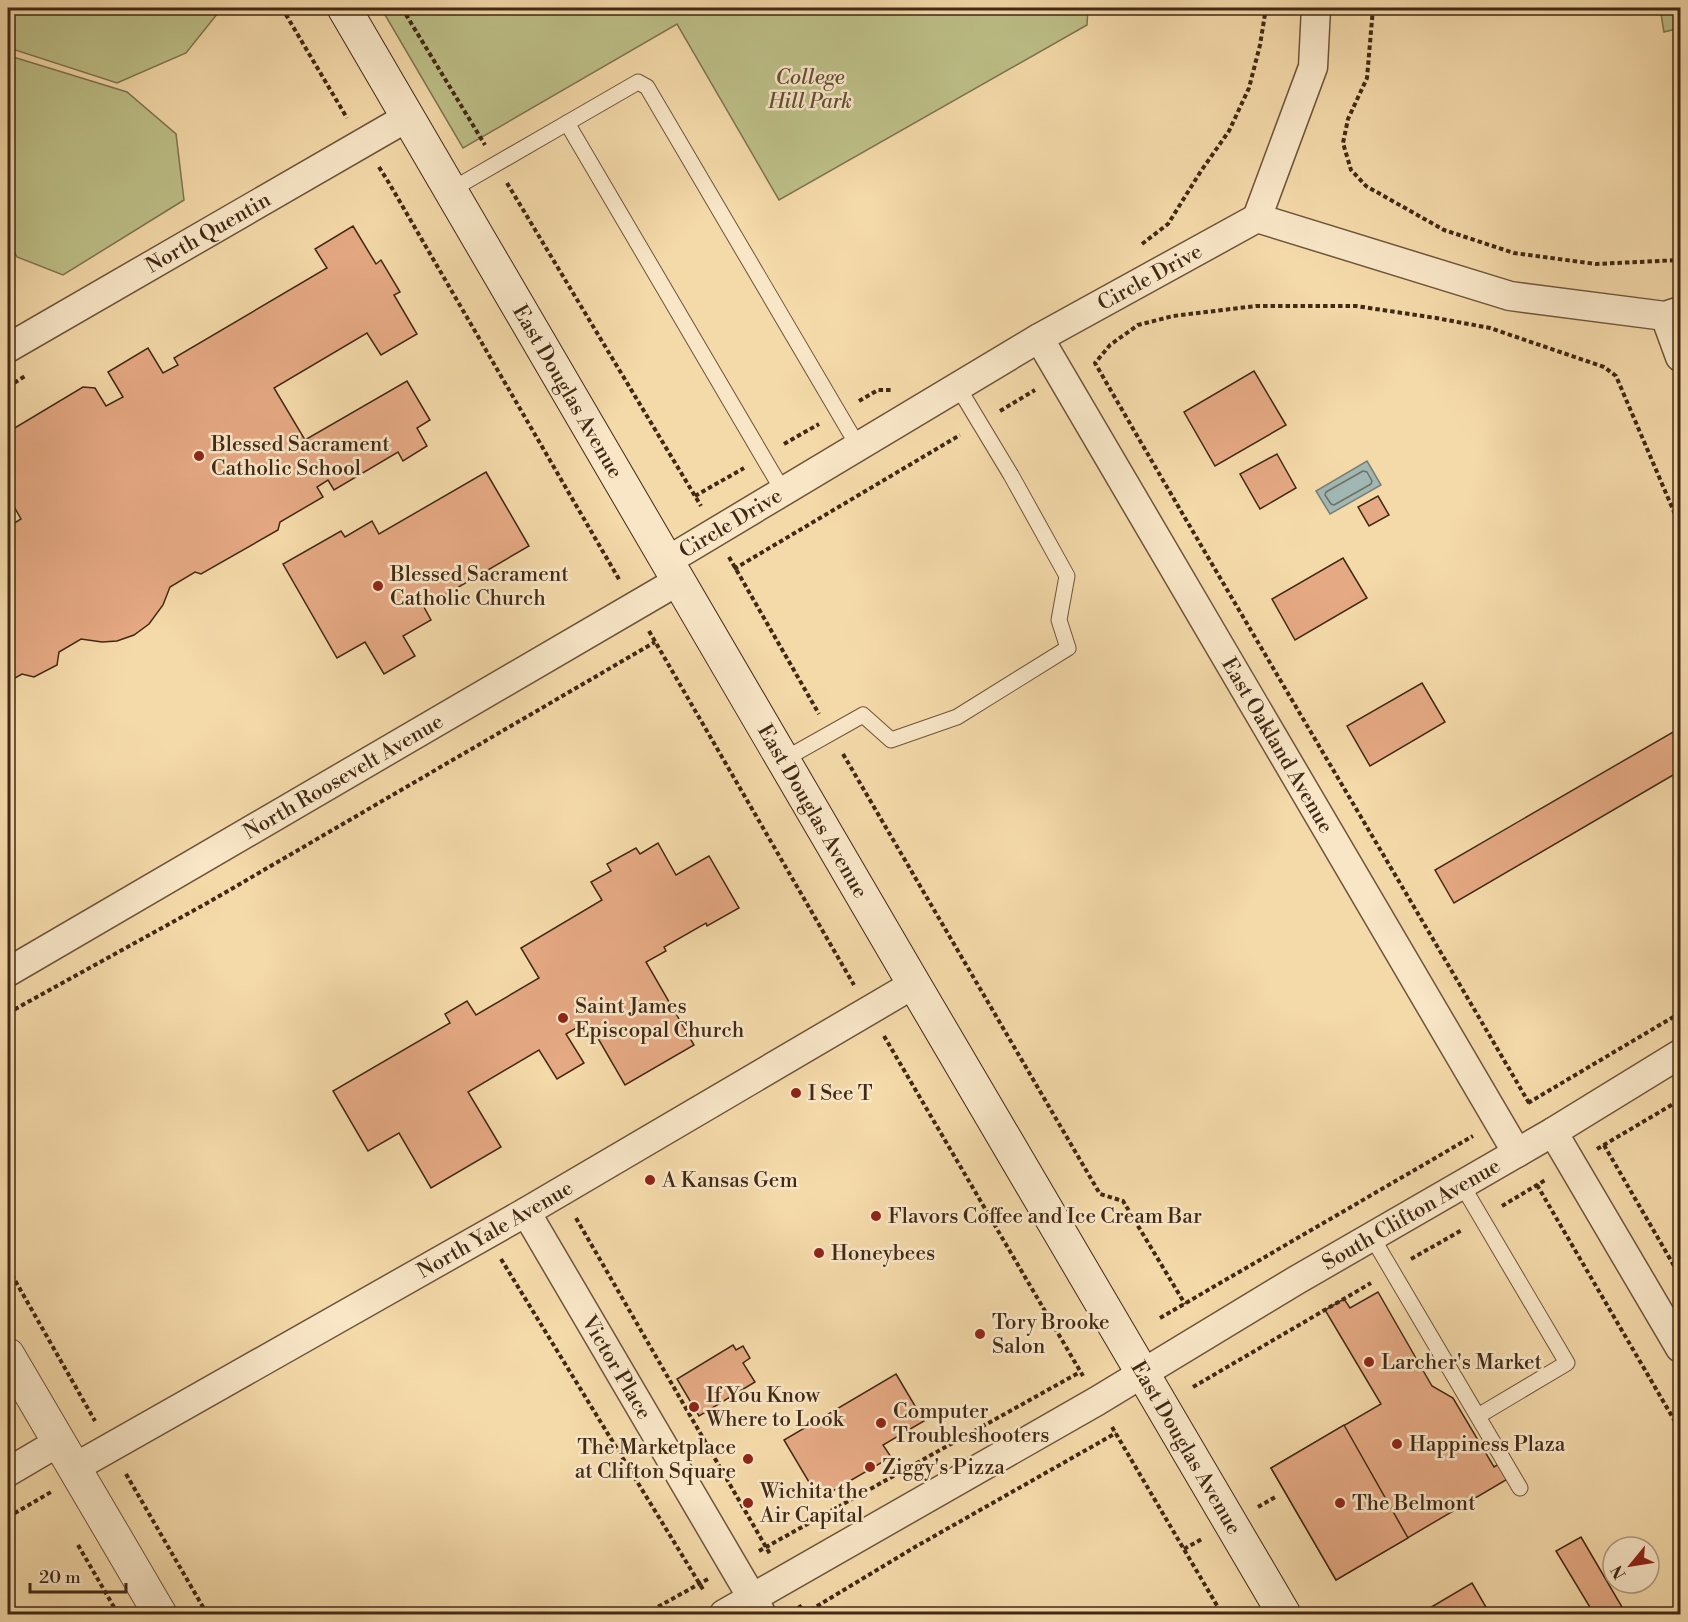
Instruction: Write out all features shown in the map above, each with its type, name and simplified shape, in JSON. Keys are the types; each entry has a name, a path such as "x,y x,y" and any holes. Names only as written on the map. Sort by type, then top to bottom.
{"main road":[{"name":"East Douglas Avenue","path":"344,8 1284,1614"},
{"path":"8,1355 160,1614"}],"street":[{"path":"1316,8 1313,67 1257,218 1510,296 1673,314 1680,357"},
{"name":"North Quentin","path":"8,348 408,117"},
{"name":"Circle Drive","path":"673,571 716,531 1039,338 1257,218"},
{"name":"East Oakland Avenue","path":"1039,338 1516,1153"},
{"name":"North Roosevelt Avenue","path":"8,972 634,606 673,571"},
{"name":"North Yale Avenue","path":"8,1472 67,1455 526,1212 914,984"},
{"name":"South Clifton Avenue","path":"716,1607 758,1606 785,1579 1097,1401 1553,1132 1680,1054"},
{"path":"1553,1132 1680,1348"},
{"name":"Victor Place","path":"526,1212 758,1606"}],"lane":[{"path":"451,190 638,82 647,87 858,446"},
{"path":"567,123 783,491"},
{"path":"783,760 863,714 891,740 957,717 1068,648 1059,620 1067,576 958,387"},
{"path":"1462,1185 1567,1363 1478,1416"},
{"path":"1372,1237 1520,1488"}],"path":[{"path":"282,8 362,143 390,183 868,1010 1222,1614"},
{"path":"402,8 716,531 734,568 1100,1194 1123,1201 1185,1304"},
{"path":"1134,250 1168,224 1229,131 1249,88 1260,45 1266,8"},
{"path":"1372,8 1367,78 1348,119 1343,143 1351,170 1366,186 1444,230 1514,253 1596,264 1680,260"},
{"path":"1529,1103 1095,363 1110,345 1138,326 1173,316 1256,306 1356,306 1490,328 1604,367 1616,376 1680,526"},
{"path":"734,568 1077,365 1100,358"},
{"path":"695,496 878,390 899,391"},
{"path":"8,1012 209,902 656,642"},
{"path":"1160,1318 1680,1013"},
{"path":"1193,1387 1680,1100"},
{"path":"1604,1145 1680,1276"},
{"path":"1537,1185 1680,1430"},
{"path":"574,1214 804,1614 915,1547 1116,1432"},
{"path":"500,1257 716,1607"},
{"path":"645,1614 1081,1372"}],"green space":[{"path":"8,8 222,8 186,53 117,83 9,48"},
{"name":"College Hill Park","path":"381,8 1088,8 1087,25 779,200 677,24 463,148"},
{"path":"1660,8 1680,8 1680,28 1664,32"},
{"path":"10,56 127,92 176,134 184,200 63,275 17,257 8,240 8,58"}],"water":[{"path":"1367,461 1381,485 1330,514 1316,491"}],"building":[{"name":"Blessed Sacrament Catholic School","path":"353,226 376,264 381,260 400,292 394,295 417,334 381,355 367,333 274,388 305,440 407,381 430,420 417,428 427,446 403,461 398,452 334,490 328,480 317,487 323,497 280,522 278,530 201,574 195,572 170,587 163,605 149,624 134,635 117,641 102,642 81,639 59,652 57,665 34,677 22,674 8,682 8,527 21,519 8,496 8,432 83,387 95,388 106,406 123,397 108,372 148,348 163,373 178,365 174,358 327,268 315,249"},
{"path":"1254,371 1286,425 1215,466 1184,412"},
{"path":"1277,454 1296,488 1260,509 1240,474"},
{"name":"Blessed Sacrament Catholic Church","path":"486,472 529,546 424,607 431,620 403,636 415,656 384,674 365,642 337,658 283,564 341,531 345,537 372,521 379,534"},
{"path":"1378,496 1389,515 1369,526 1358,507"},
{"path":"1343,558 1367,598 1295,640 1272,599"},
{"path":"1422,683 1445,722 1370,766 1347,726"},
{"path":"1680,728 1680,771 1454,903 1435,870"},
{"name":"Saint James Episcopal Church","path":"658,843 676,875 709,856 739,908 707,926 706,923 664,947 666,951 646,962 694,1045 625,1085 588,1021 566,1034 584,1063 557,1079 539,1050 468,1092 501,1147 431,1188 399,1133 368,1151 333,1091 450,1023 445,1014 467,1001 476,1015 539,978 521,948 602,900 591,882 611,871 607,864 636,848 640,854"},
{"name":"Happiness Plaza","path":"1378,1292 1432,1386 1453,1398 1494,1467 1502,1462 1511,1477 1336,1580 1271,1468 1381,1404 1325,1310 1344,1299 1350,1308"},
{"path":"733,1345 736,1350 743,1346 750,1358 743,1363 755,1382 699,1416 677,1379"},
{"path":"896,1374 924,1421 883,1445 891,1457 819,1499 784,1440"},
{"name":"The Belmont","path":"1344,1425 1408,1538 1336,1580 1271,1468"},
{"path":"1581,1537 1601,1571 1601,1595 1615,1595 1622,1607 1609,1614 1594,1614 1556,1551"},
{"path":"1472,1583 1490,1614 1425,1614 1423,1612"}],"place":[{"name":"Blessed Sacrament Catholic School","path":"199,456"},
{"name":"Blessed Sacrament Catholic Church","path":"378,586"},
{"name":"Saint James Episcopal Church","path":"563,1018"},
{"name":"I See T","path":"796,1093"},
{"name":"A Kansas Gem","path":"650,1180"},
{"name":"Flavors Coffee and Ice Cream Bar","path":"876,1216"},
{"name":"Honeybees","path":"819,1253"},
{"name":"Tory Brooke Salon","path":"980,1334"},
{"name":"Larcher's Market","path":"1369,1362"},
{"name":"If You Know Where to Look","path":"694,1407"},
{"name":"Computer Troubleshooters","path":"881,1423"},
{"name":"Happiness Plaza","path":"1397,1444"},
{"name":"The Marketplace at Clifton Square","path":"748,1459"},
{"name":"Ziggy's Pizza","path":"870,1467"},
{"name":"Wichita the Air Capital","path":"748,1503"},
{"name":"The Belmont","path":"1340,1503"}]}
